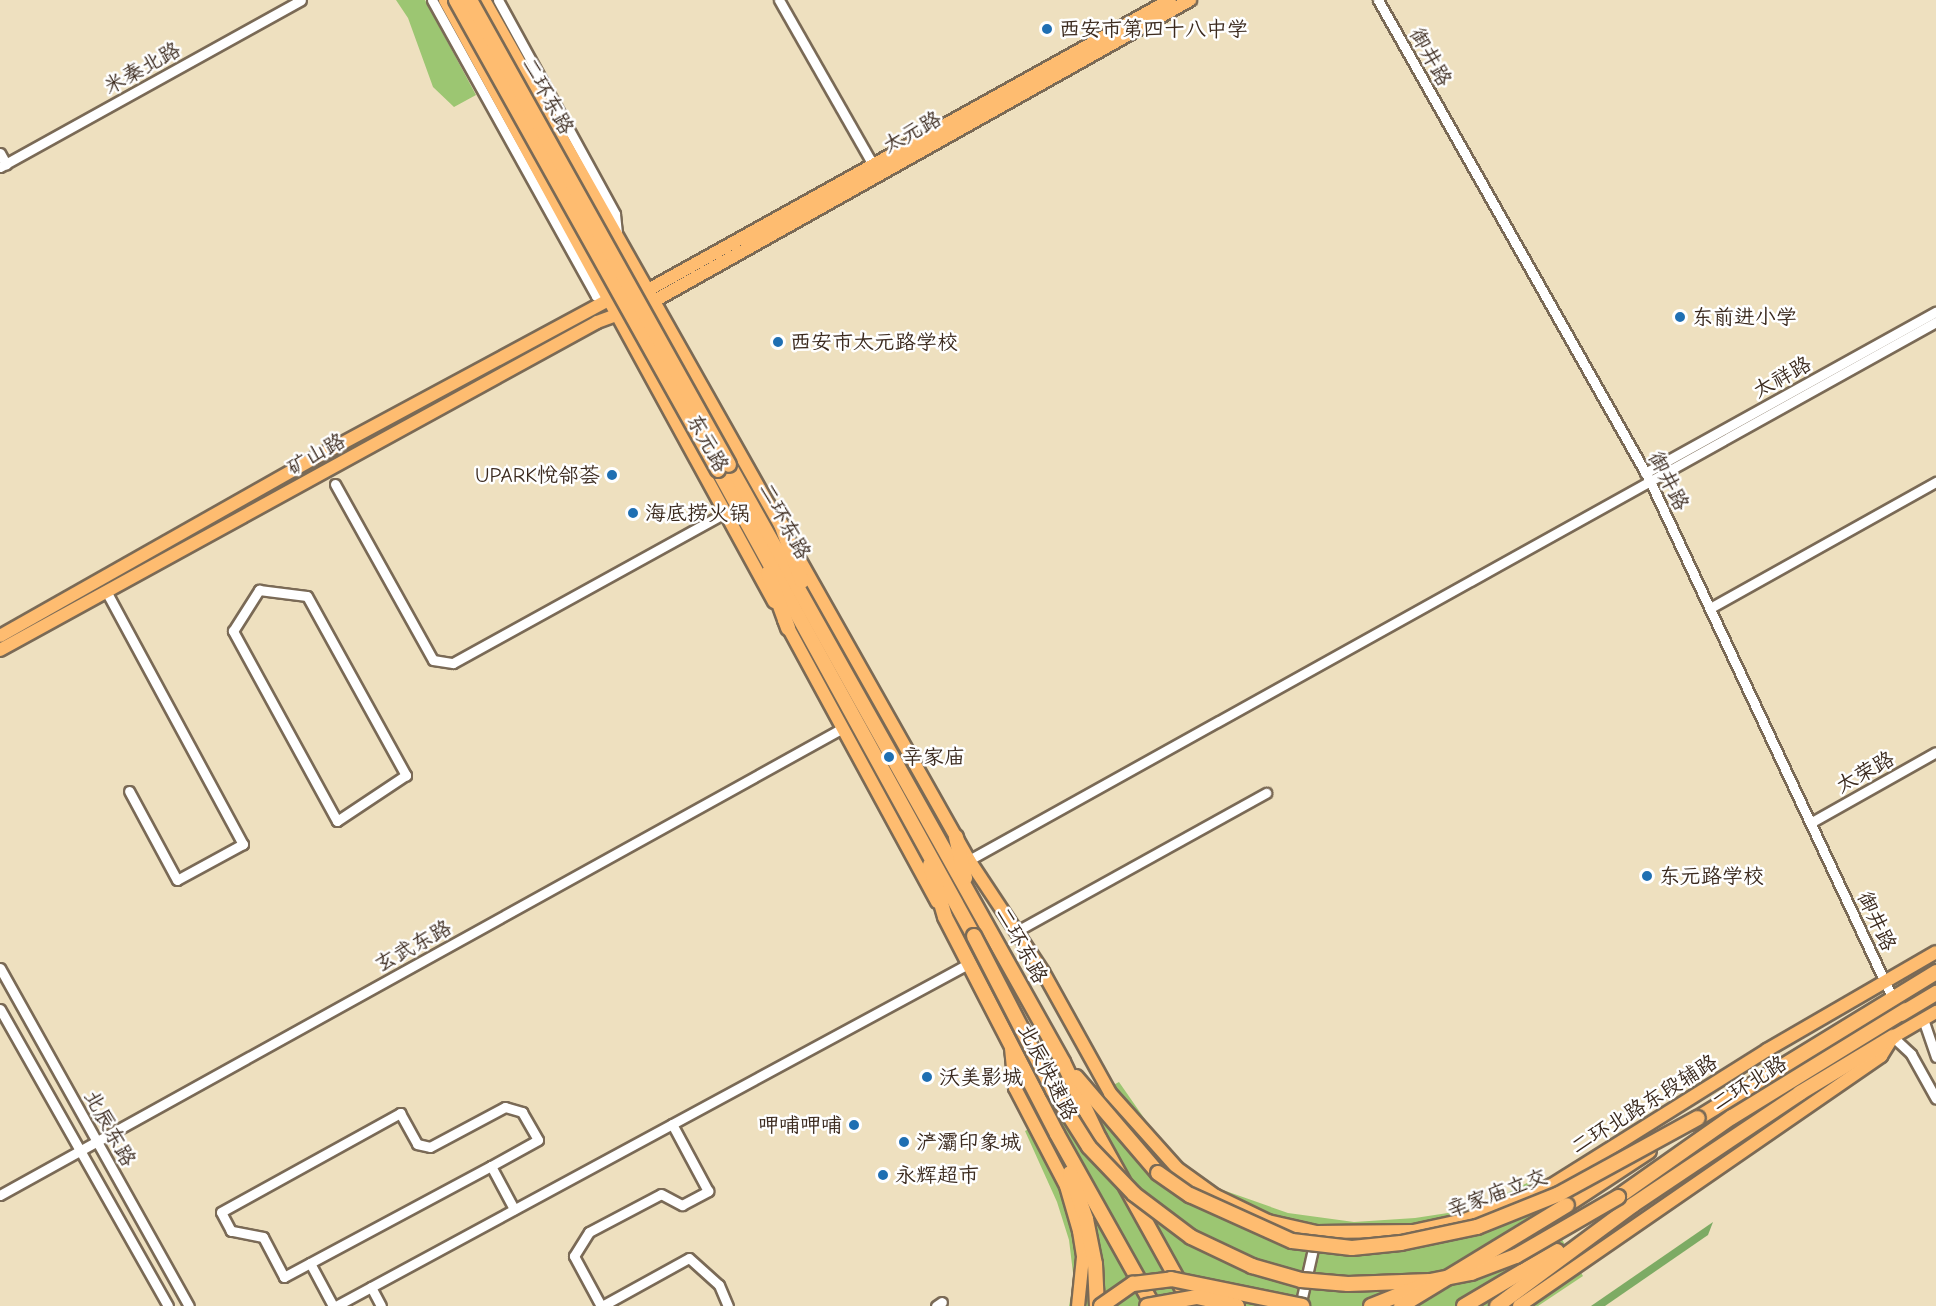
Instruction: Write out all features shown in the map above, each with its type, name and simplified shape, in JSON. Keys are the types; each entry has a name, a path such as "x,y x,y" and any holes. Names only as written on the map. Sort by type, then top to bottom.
{"highway":[{"name":"二环东路","path":"456,0 724,467 814,617 1064,1062"},
{"name":"二环东路","path":"470,0 724,467"},
{"path":"724,467 754,534 788,628"},
{"path":"781,524 814,617"},
{"path":"754,534 927,848"},
{"path":"956,837 968,892"},
{"name":"北辰快速路","path":"927,848 938,905 1057,1134 1153,1306"},
{"name":"二环北路","path":"927,848 1053,1090 1089,1147 1134,1194 1191,1237 1252,1266 1301,1280 1348,1284 1430,1281 1472,1273 1516,1256 1618,1197 1732,1117 1936,993"},
{"name":"二环北路","path":"1698,1118 1864,1014 1936,972"},
{"name":"二环北路","path":"1800,1093 1906,1010"},
{"path":"1497,1306 1633,1205 1800,1093 1893,1037"},
{"name":"北辰快速路","path":"1064,1062 1099,1138 1191,1304"},
{"name":"辛家庙立交","path":"1064,1062 1158,1173 1190,1195 1292,1241 1352,1248 1401,1243 1477,1227 1559,1194 1698,1118"},
{"name":"辛家庙立交","path":"1401,1306 1698,1118"},
{"path":"1057,1134 1086,1219 1095,1264 1099,1306 1133,1284 1171,1279 1301,1306"},
{"path":"1464,1306 1633,1205"},
{"path":"1371,1306 1459,1271"},
{"path":"1147,1306 1197,1297 1237,1306"}],"main road":[{"name":"东元路","path":"445,0 613,313 725,513 938,905"},
{"name":"东元路","path":"484,0 969,860 1017,931"},
{"name":"太元路","path":"651,296 873,165 1170,0"},
{"name":"太元路","path":"651,296 1190,0"},
{"name":"矿山路","path":"0,650 613,313 651,296"},
{"name":"矿山路","path":"0,636 313,459 607,301"},
{"name":"二环北路东段辅路","path":"1017,931 1110,1093 1143,1134 1177,1168 1216,1196 1268,1221 1317,1232 1413,1231 1506,1206 1552,1185 1936,952"},
{"path":"1519,1306 1881,1056 1893,1037 1936,1012"},
{"path":"1010,1044 1015,1088 1066,1186 1079,1231 1083,1257 1078,1306"}],"street":[{"name":"米秦北路","path":"3,165 301,0"},
{"path":"432,0 596,296 607,301"},
{"path":"498,0 615,214 617,236"},
{"path":"779,0 873,165"},
{"name":"御井路","path":"1378,0 1647,476 1712,607 1892,997"},
{"path":"0,153 3,165"},
{"name":"矿山路","path":"607,301 651,296"},
{"name":"太祥路","path":"1647,476 1936,312"},
{"name":"太祥路","path":"1647,476 1936,322"},
{"path":"969,860 1647,476"},
{"path":"1712,607 1936,482"},
{"path":"336,484 433,660 453,663 725,513"},
{"path":"259,590 308,596 406,775 337,821 233,631 259,590"},
{"path":"106,591 243,844 177,880 129,791"},
{"name":"玄武东路","path":"0,1195 843,728"},
{"name":"太荣路","path":"1812,822 1936,753"},
{"path":"1017,931 1266,793"},
{"path":"310,1263 334,1306 968,964"},
{"name":"北辰东路","path":"0,968 189,1306"},
{"name":"北辰东路","path":"0,1009 168,1306"},
{"path":"1923,1019 1936,1057"},
{"path":"1893,1037 1911,1054 1936,1099"},
{"path":"505,1107 522,1112 538,1140 491,1166 284,1277 263,1238 231,1231 220,1212 400,1113 417,1144 430,1147 505,1107"},
{"path":"672,1124 708,1191 682,1205 661,1194 589,1232 574,1256 602,1306 689,1258 719,1285 728,1306"},
{"path":"491,1166 514,1209"},
{"path":"1301,1306 1317,1232"},
{"path":"371,1287 381,1306"}],"green space":[{"path":"396,0 425,0 476,95 454,107 433,87 408,18"},
{"path":"1119,1082 1167,1151 1220,1189 1288,1213 1354,1222 1415,1218 1474,1209 1529,1182 1583,1276 1538,1306 1069,1306 1074,1281 1069,1240 1057,1202 1025,1131"},
{"path":"1713,1222 1708,1235 1605,1306 1591,1306"}],"place":[{"name":"西安市第四十八中学","path":"1047,29"},
{"name":"东前进小学","path":"1680,317"},
{"name":"西安市太元路学校","path":"778,342"},
{"name":"UPARK悦邻荟","path":"612,475"},
{"name":"海底捞火锅","path":"633,513"},
{"name":"辛家庙","path":"889,757"},
{"name":"东元路学校","path":"1647,876"},
{"name":"沃美影城","path":"927,1077"},
{"name":"呷哺呷哺","path":"854,1125"},
{"name":"浐灞印象城","path":"904,1142"},
{"name":"永辉超市","path":"883,1175"}]}
